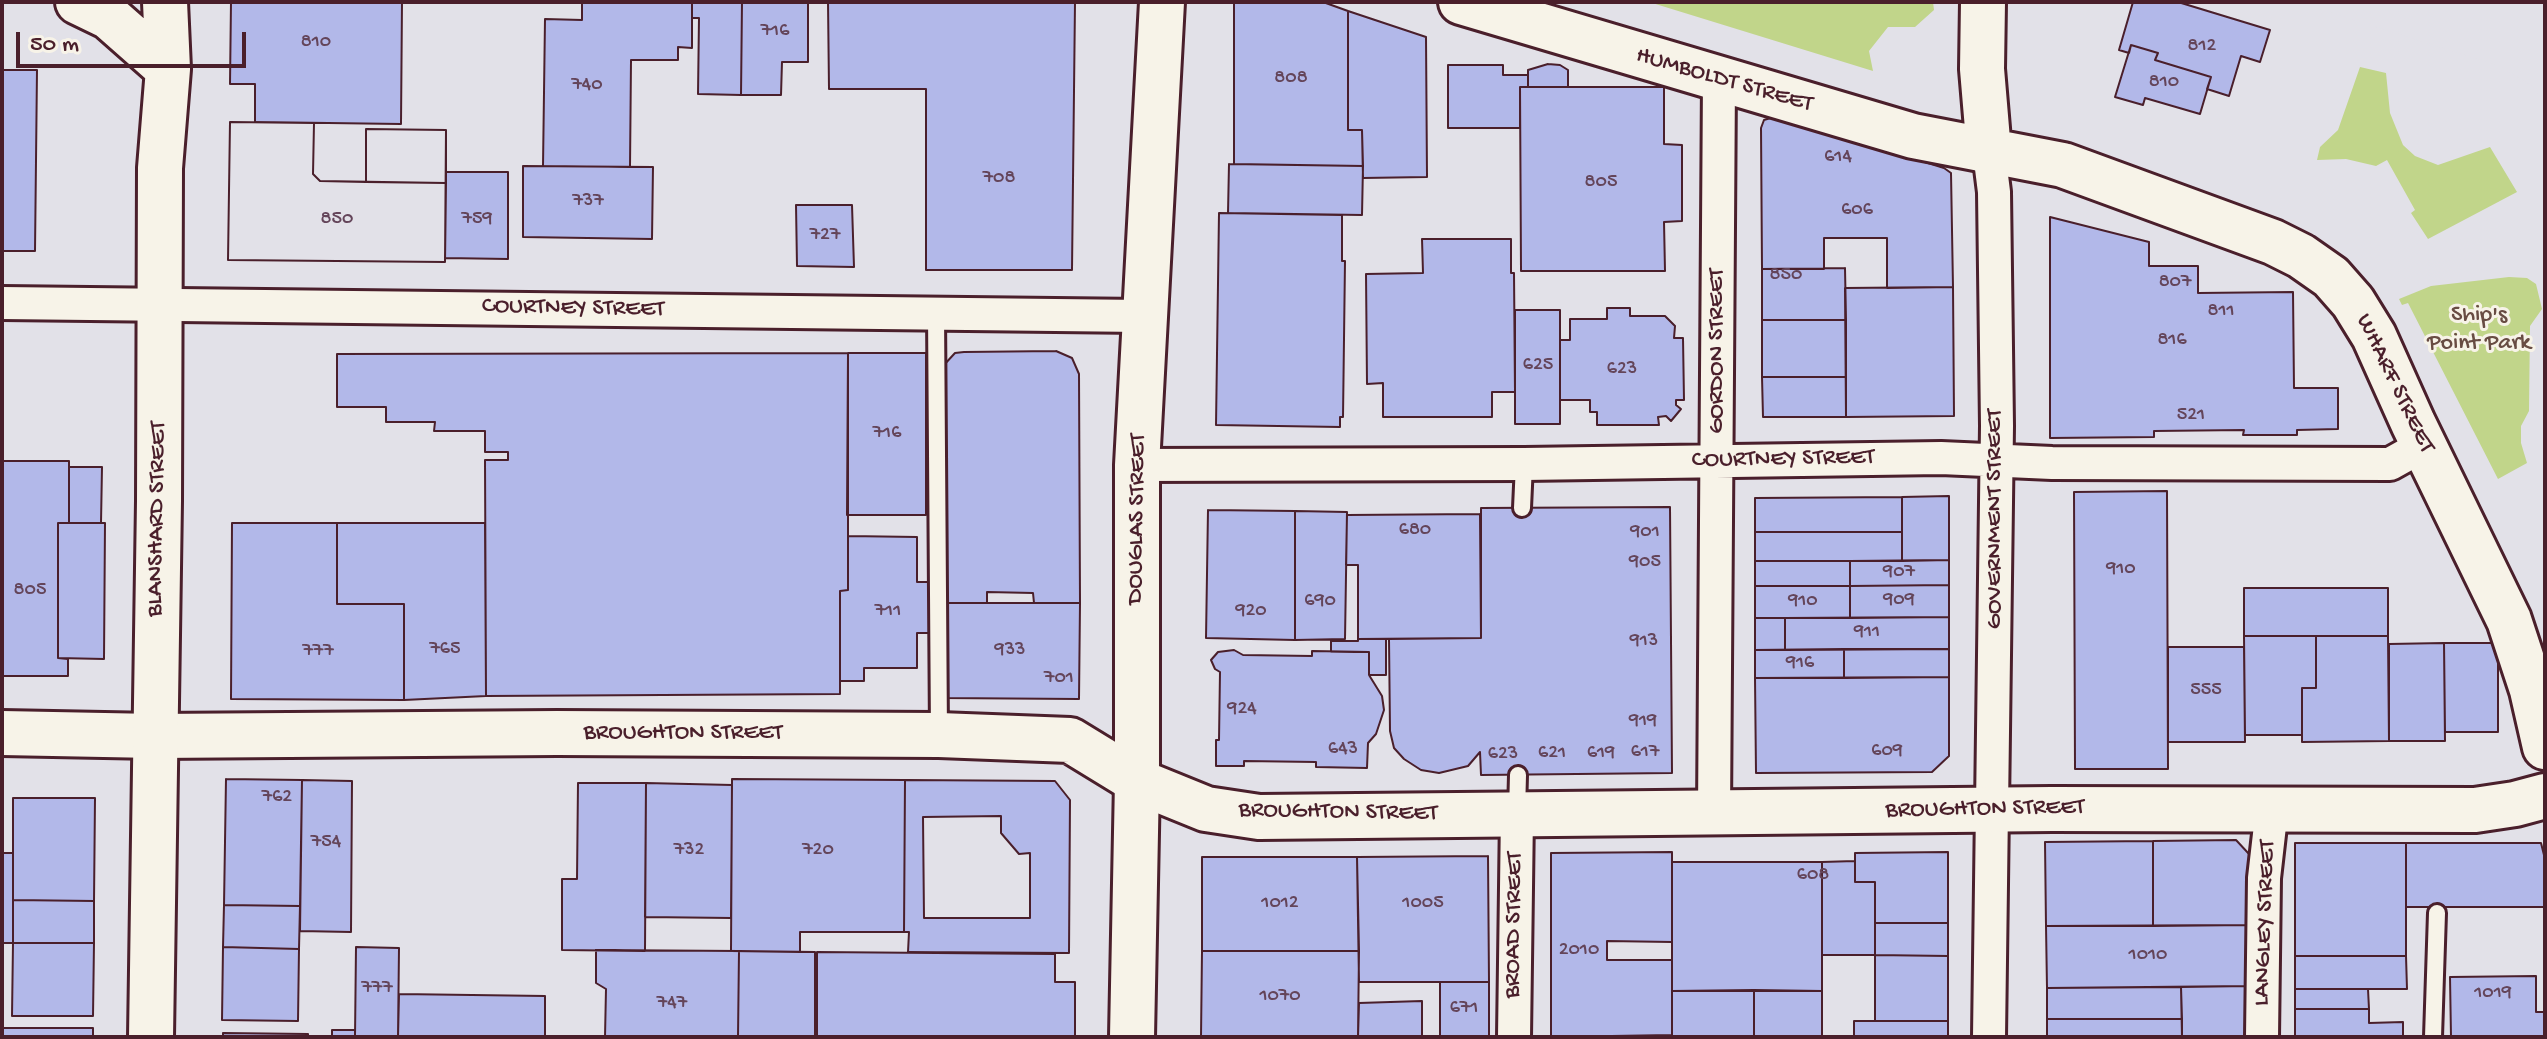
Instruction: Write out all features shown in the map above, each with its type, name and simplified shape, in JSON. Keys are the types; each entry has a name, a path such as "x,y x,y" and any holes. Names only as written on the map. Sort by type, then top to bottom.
{"main road":[{"path":"78,2 109,17 168,69"},
{"name":"BLANSHARD STREET","path":"151,1037 160,168 168,69 165,2"},
{"name":"DOUGLAS STREET","path":"1132,1037 1137,781 1137,465 1162,2"},
{"name":"HUMBOLDT STREET","path":"1461,2 1913,136 1989,152"},
{"name":"GOVERNMENT STREET","path":"1983,2 1982,69 1989,152"},
{"name":"WHARF STREET","path":"1989,152 2063,165 2273,242 2301,256 2331,277 2353,302 2374,336 2509,620 2532,690 2545,747"},
{"name":"BROUGHTON STREET","path":"2,733 155,736 557,733 939,735 1070,740 1137,781 1206,809 1259,817 1518,794 1714,814 2272,808 2475,810 2545,796"}],"street":[{"name":"GORDON STREET","path":"1714,814 1719,80"},
{"name":"GOVERNMENT STREET","path":"1989,152 1994,192 1997,459 1989,1037"},
{"name":"COURTNEY STREET","path":"2,303 1143,316"},
{"name":"COURTNEY STREET","path":"1137,465 1997,459 2052,463 2390,464 2424,445"},
{"name":"BROAD STREET","path":"1514,1037 1518,794"},
{"name":"LANGLEY STREET","path":"2262,1037 2264,878 2272,808"}],"lane":[{"path":"936,312 939,735"},
{"path":"1522,508 1524,464"},
{"path":"2433,1037 2437,913"}],"green space":[{"path":"1649,2 1933,2 1934,10 1915,27 1888,27 1869,51 1873,71"},
{"path":"2360,67 2386,73 2390,113 2403,145 2415,156 2438,165 2490,147 2517,192 2428,239 2411,213 2415,210 2387,160 2376,166 2346,159 2317,160 2320,147 2338,130"},
{"name":"Ship's Point Park","path":"2509,277 2527,278 2536,284 2542,309 2530,326 2529,411 2521,426 2521,443 2527,463 2498,479 2408,303 2402,305 2399,299 2431,286"}],"pier":[{"path":"2298,2 2545,2 2545,103 2531,85 2499,66"}],"building":[{"path":"231,2 402,2 401,124 255,122 255,84 230,84"},
{"path":"582,2 692,2 692,48 678,47 678,60 631,60 630,167 543,166 545,19 582,20"},
{"path":"692,2 742,2 741,95 698,94 699,18 692,18"},
{"path":"742,2 808,3 808,62 782,62 781,95 741,95"},
{"path":"828,2 1075,2 1072,270 926,270 926,89 829,89"},
{"path":"1234,2 1323,2 1348,11 1348,130 1362,130 1363,166 1234,164"},
{"path":"2133,2 2178,2 2270,30 2260,62 2241,56 2229,96 2207,89 2211,77 2155,60 2158,53 2131,45 2129,53 2119,50"},
{"path":"1348,11 1426,37 1427,177 1363,178 1362,130 1348,130"},
{"path":"2131,45 2158,53 2155,60 2211,77 2200,114 2145,98 2143,105 2115,97"},
{"path":"1548,64 1560,65 1568,70 1568,87 1528,87 1528,70"},
{"path":"1448,65 1503,65 1503,75 1528,75 1528,87 1520,87 1520,128 1448,128"},
{"path":"2,70 37,70 35,251 2,251"},
{"path":"1520,87 1664,87 1664,144 1682,145 1682,221 1664,222 1665,271 1521,271"},
{"path":"1777,116 1944,168 1951,173 1953,287 1887,288 1887,238 1824,238 1824,269 1762,269 1761,128 1764,120"},
{"path":"230,122 314,123 313,174 320,181 446,183 445,262 228,260"},
{"path":"230,122 314,123 313,174 320,181 366,182 366,129 446,130 445,262 228,260"},
{"path":"366,129 446,130 446,183 366,182"},
{"path":"1229,164 1363,166 1362,215 1228,213"},
{"path":"523,166 653,167 652,239 523,237"},
{"path":"446,172 508,172 508,259 445,258"},
{"path":"796,205 852,205 854,267 797,266"},
{"path":"1219,213 1342,215 1342,261 1345,261 1343,417 1340,417 1340,427 1216,425"},
{"path":"2050,217 2149,242 2149,266 2198,266 2198,293 2293,292 2294,388 2338,388 2338,429 2297,430 2297,435 2243,435 2244,430 2154,431 2154,437 2050,438"},
{"path":"1422,239 1511,239 1515,392 1492,392 1492,417 1383,417 1383,383 1367,384 1366,274 1423,273"},
{"path":"1845,268 1846,320 1762,320 1762,269"},
{"path":"1953,287 1954,416 1846,417 1845,288"},
{"path":"1607,308 1630,308 1630,316 1665,316 1675,326 1674,338 1683,338 1684,400 1676,400 1676,405 1681,409 1671,421 1666,416 1658,417 1659,425 1597,425 1597,412 1590,412 1590,400 1560,400 1560,340 1570,340 1570,319 1607,319"},
{"path":"1515,310 1560,310 1560,424 1515,424"},
{"path":"1762,320 1846,320 1846,377 1762,377"},
{"path":"1056,351 1072,358 1079,374 1080,603 1034,603 1033,593 987,592 987,603 941,603 943,366 955,353"},
{"path":"848,353 926,353 926,515 847,515"},
{"path":"848,353 848,590 840,591 840,694 486,696 485,460 508,460 508,452 485,452 485,431 434,431 435,422 386,422 386,407 337,407 337,354"},
{"path":"1762,377 1846,377 1846,417 1763,417"},
{"path":"2,461 69,461 69,523 58,523 58,658 68,659 68,676 2,676"},
{"path":"69,467 102,467 101,523 69,523"},
{"path":"2167,491 2168,769 2075,769 2074,492"},
{"path":"1949,496 1949,560 1902,561 1902,497"},
{"path":"1902,497 1902,532 1755,532 1755,498"},
{"path":"1670,507 1672,773 1481,775 1480,752 1468,766 1439,773 1421,770 1404,759 1394,748 1390,731 1389,639 1481,638 1481,508"},
{"path":"1208,510 1295,511 1295,640 1206,638"},
{"path":"1295,511 1347,512 1345,639 1295,640"},
{"path":"1480,514 1481,638 1358,639 1358,565 1346,565 1347,515"},
{"path":"58,523 105,523 104,659 58,658"},
{"path":"232,523 337,523 337,604 404,604 404,700 231,699"},
{"path":"337,523 485,523 486,696 404,700 404,604 337,604"},
{"path":"1755,532 1902,532 1902,561 1755,561"},
{"path":"848,536 917,537 917,582 935,582 935,633 917,633 917,668 864,668 864,681 840,681 840,591 848,590"},
{"path":"1949,560 1949,585 1850,586 1850,561"},
{"path":"1755,561 1850,561 1850,586 1755,586"},
{"path":"1949,585 1949,617 1850,618 1850,586"},
{"path":"1755,586 1850,586 1850,618 1755,618"},
{"path":"2244,588 2388,588 2388,636 2244,636"},
{"path":"941,603 1080,603 1079,699 941,698"},
{"path":"1949,617 1949,649 1785,650 1785,618"},
{"path":"1755,618 1785,618 1785,650 1755,650"},
{"path":"2244,636 2316,636 2316,688 2302,688 2302,735 2245,735"},
{"path":"2316,636 2388,636 2389,741 2302,742 2302,688 2316,688"},
{"path":"1386,639 1386,675 1369,675 1369,652 1331,652 1331,641"},
{"path":"2444,643 2445,741 2389,741 2389,644"},
{"path":"2444,643 2498,643 2498,732 2445,732"},
{"path":"2168,647 2244,647 2245,742 2168,742"},
{"path":"1844,649 1949,649 1949,677 1844,678"},
{"path":"1844,649 1844,678 1755,678 1755,650"},
{"path":"1234,650 1243,655 1312,656 1312,651 1369,652 1369,675 1382,696 1384,710 1376,734 1368,743 1367,768 1316,767 1316,762 1244,761 1244,766 1216,766 1220,672 1211,660 1218,652"},
{"path":"1949,677 1949,756 1932,772 1756,773 1755,678"},
{"path":"226,779 302,780 300,906 224,905"},
{"path":"732,779 905,780 904,932 800,932 800,952 731,951"},
{"path":"302,780 352,781 351,932 300,931"},
{"path":"905,780 1055,781 1070,800 1069,953 908,952 909,932 904,932","holes":["1001,816 1001,833 1019,854 1030,853 1030,918 924,918 923,817"]},
{"path":"578,783 646,783 645,951 562,950 562,879 577,879"},
{"path":"646,783 732,785 731,918 645,917"},
{"path":"13,798 95,798 94,901 13,900"},
{"path":"2236,840 2249,854 2249,925 2153,926 2153,841"},
{"path":"2153,841 2153,926 2046,926 2045,842"},
{"path":"2295,843 2406,843 2406,956 2295,956"},
{"path":"2406,843 2541,843 2545,859 2545,907 2406,907"},
{"path":"1672,852 1672,942 1607,941 1607,960 1672,960 1672,1035 1551,1037 1551,853"},
{"path":"1948,852 1948,923 1875,923 1875,882 1855,882 1855,853"},
{"path":"2,853 13,853 13,943 2,943"},
{"path":"1488,856 1489,982 1359,982 1357,857"},
{"path":"1202,857 1357,857 1359,951 1202,951"},
{"path":"1855,861 1855,882 1875,882 1875,955 1822,955 1822,862"},
{"path":"1672,862 1822,862 1822,991 1672,991"},
{"path":"13,900 94,901 94,943 13,943"},
{"path":"224,905 300,906 299,949 223,947"},
{"path":"1875,923 1948,923 1948,956 1875,955"},
{"path":"2249,925 2249,986 2047,988 2046,926"},
{"path":"13,943 94,943 93,1016 12,1016"},
{"path":"223,947 299,949 298,1021 222,1020"},
{"path":"356,947 399,948 398,1037 355,1037"},
{"path":"596,950 739,951 738,1037 605,1037 606,989 596,983"},
{"path":"739,951 815,952 815,1037 738,1037"},
{"path":"1202,951 1359,951 1358,1037 1201,1037"},
{"path":"817,952 1055,954 1055,982 1075,982 1075,1037 817,1037"},
{"path":"1875,955 1948,956 1948,1021 1875,1021"},
{"path":"2295,956 2406,956 2407,989 2295,989"},
{"path":"2536,976 2536,1012 2545,1012 2545,1037 2451,1037 2450,977"},
{"path":"1440,982 1489,982 1489,1037 1440,1037"},
{"path":"2249,986 2250,1037 2182,1037 2181,987"},
{"path":"2181,987 2182,1019 2047,1019 2047,988"},
{"path":"2295,989 2368,989 2369,1009 2295,1009"},
{"path":"1754,990 1754,1037 1672,1037 1672,991"},
{"path":"1754,990 1822,991 1822,1037 1754,1037"},
{"path":"399,994 545,996 545,1037 398,1037"},
{"path":"1422,1001 1422,1037 1358,1037 1359,1003"},
{"path":"2295,1009 2369,1009 2369,1023 2403,1022 2403,1037 2295,1037"},
{"path":"2047,1019 2182,1019 2182,1037 2047,1037"},
{"path":"1854,1021 1948,1021 1948,1037 1854,1037"},
{"path":"2,1028 93,1028 93,1037 2,1037"},
{"path":"332,1030 355,1030 355,1037 332,1037"},
{"path":"223,1033 308,1034 308,1037 223,1037"}]}
